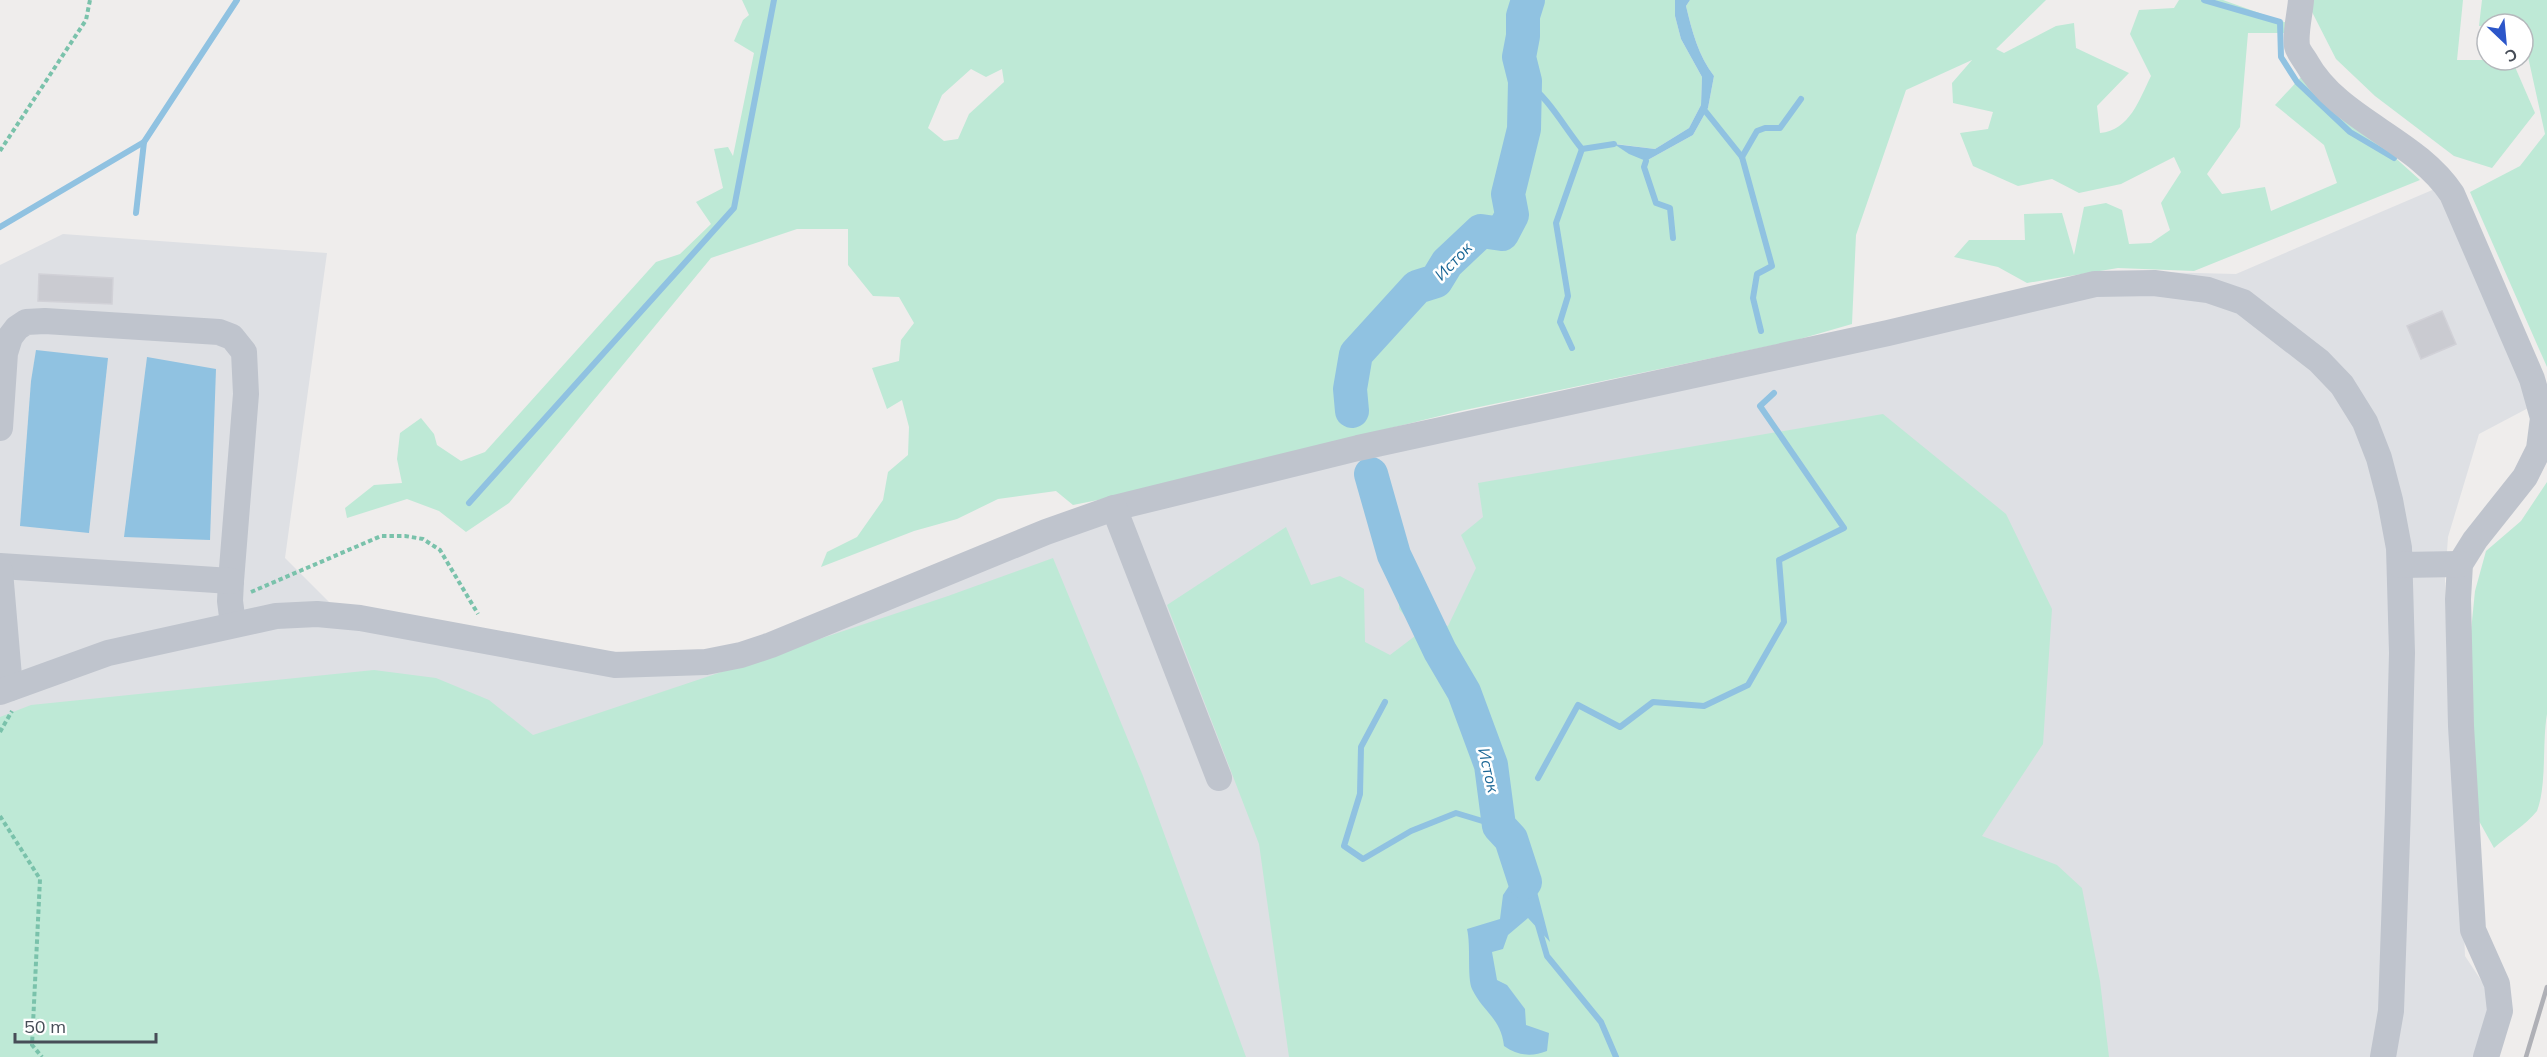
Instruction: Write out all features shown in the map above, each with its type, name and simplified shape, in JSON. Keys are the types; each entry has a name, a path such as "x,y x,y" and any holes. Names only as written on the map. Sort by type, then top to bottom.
{"lane":[{"path":"2301,0 2297,47 2313,74 2339,101 2422,160 2441,177 2452,194 2532,379 2543,418 2539,449 2525,477 2475,540 2460,564 2458,599 2461,726 2473,930 2497,984 2500,1011 2486,1057"},
{"path":"0,566 232,602 276,616 317,614 360,618 615,665 706,662 741,655 771,645 1037,536 1114,508 1358,448 1888,333 2095,284 2154,283 2208,290 2244,302 2319,361 2342,385 2366,422 2379,458 2390,500 2399,548 2402,653 2391,1011 2383,1057"},
{"path":"0,428 5,353 10,337 26,322 45,321 219,332 232,337 244,352 246,394 232,602"},
{"path":"1114,508 1219,778"},
{"path":"2400,565 2460,564"},
{"path":"0,572 5,690 108,654 232,602"}],"path":[{"path":"0,151 86,20 90,0"},
{"path":"232,602 381,536 405,536 423,539 440,550 478,614"},
{"path":"0,816 40,879 32,1045 42,1057"}],"shaded area":[{"path":"2437,188 2534,405 2479,434 2448,537 2445,579 2448,709 2461,859 2465,956 2496,1003 2476,1057 0,1057 0,265 63,234 327,253 285,558 332,605 607,651 652,654 724,648 766,638 990,542 2114,271 2236,274"}],"green space":[{"path":"742,0 1675,0 1675,16 1681,39 1702,77 1701,105 1689,128 1655,149 1616,144 1646,161 1693,135 1708,108 1714,76 1693,34 1686,6 1690,0 2046,0 1996,49 2004,53 2056,26 2074,23 2076,48 2129,73 2097,106 2100,133 2110,131 2126,120 2138,104 2151,76 2130,34 2139,10 2174,8 2179,0 2223,0 2287,23 2285,33 2248,33 2240,127 2207,174 2222,194 2265,187 2271,211 2337,183 2324,145 2275,105 2303,75 2420,180 2194,271 2118,268 2027,283 1998,267 1954,257 1969,240 2025,240 2024,214 2062,213 2074,255 2084,207 2106,203 2122,210 2129,244 2151,243 2170,230 2161,203 2181,172 2174,157 2121,184 2079,193 2052,179 2018,186 1973,166 1960,133 1988,129 1993,112 1953,103 1952,83 1972,60 1906,90 1856,235 1852,324 1793,341 1460,411 1103,499 1073,505 1056,491 998,499 957,519 914,531 821,567 827,552 857,537 883,500 888,472 908,455 909,427 902,400 887,409 872,368 899,361 901,340 914,323 899,297 873,296 848,265 848,229 797,229 711,258 509,503 466,532 439,511 407,499 347,518 345,508 374,485 402,483 397,459 400,433 421,418 434,434 437,445 461,461 485,452 656,262 680,254 711,224 696,202 723,188 714,149 728,147 733,156 754,53 734,41 743,20 749,15","holes":["971,69 986,77 1002,69 1004,82 969,114 958,139 944,141 928,128 942,95"]},
{"path":"2311,0 2463,0 2457,60 2475,60 2475,72 2517,72 2535,113 2492,168 2454,156 2375,96 2336,59 2310,8"},
{"path":"2482,0 2547,0 2547,367 2470,192 2520,166 2545,134 2531,72 2535,72 2535,12 2481,12"},
{"path":"1883,414 2006,514 2052,609 2043,744 1982,836 2057,865 2082,888 2100,981 2109,1057 1289,1057 1259,844 1167,605 1286,527 1311,585 1340,576 1364,589 1365,642 1390,655 1419,633 1399,609 1399,580 1417,585 1418,617 1448,626 1476,568 1461,535 1483,517 1478,483"},
{"path":"2547,482 2547,714 2542,789 2537,811 2494,848 2479,821 2467,671 2475,591 2486,551 2521,521"},
{"path":"1053,558 1143,776 1246,1057 0,1057 0,717 31,705 374,670 436,678 489,700 533,735 948,596"}],"water":[{"path":"1675,0 1690,0 1686,6 1693,34 1714,76 1708,108 1693,135 1646,161 1614,144 1655,149 1689,128 1701,105 1702,77 1681,39 1675,16"},
{"path":"36,350 108,358 89,533 20,526 31,381"},
{"path":"147,357 216,369 210,540 124,537"},
{"path":"1511,839 1533,876 1550,942 1528,918 1508,935 1503,949 1492,952 1497,980 1507,985 1525,1009 1526,1025 1549,1033 1547,1051 1536,1054 1520,1054 1504,1046 1499,1029 1472,989 1470,977 1467,929 1500,919 1503,895 1513,880"}],"building":[{"path":"39,274 113,278 112,304 38,301"},
{"path":"2442,311 2456,344 2421,359 2407,326"}],"waterway":[{"path":"0,227 144,142 237,0"},
{"path":"469,503 734,208 774,0"},
{"name":"Исток","path":"1352,411 1350,389 1356,354 1417,287 1436,281 1447,263 1481,231 1502,234 1512,215 1508,194 1524,129 1525,81 1519,57 1523,36 1523,16 1528,0"},
{"path":"2204,0 2280,22 2281,57 2297,82 2350,132 2394,158"},
{"path":"1525,81 1549,104 1582,149 1614,144"},
{"path":"1742,157 1757,131 1765,128 1780,128 1801,99"},
{"path":"1706,112 1742,157 1772,266 1757,274 1753,298 1761,331"},
{"path":"136,213 144,142"},
{"path":"1572,348 1560,322 1568,296 1556,223 1582,149"},
{"path":"1646,161 1644,167 1656,203 1670,208 1673,238"},
{"path":"1538,778 1578,705 1620,727 1653,702 1704,706 1748,685 1784,622 1779,560 1844,528 1760,406 1774,393"},
{"name":"Исток","path":"1371,474 1394,555 1440,651 1464,692 1491,765 1499,826 1511,839 1525,882"},
{"path":"1385,702 1361,747 1360,794 1344,846 1363,859 1411,831 1456,813 1499,826"},
{"path":"1538,925 1547,956 1601,1022 1616,1057"}],"railway":[{"path":"2526,1057 2547,987"}]}
